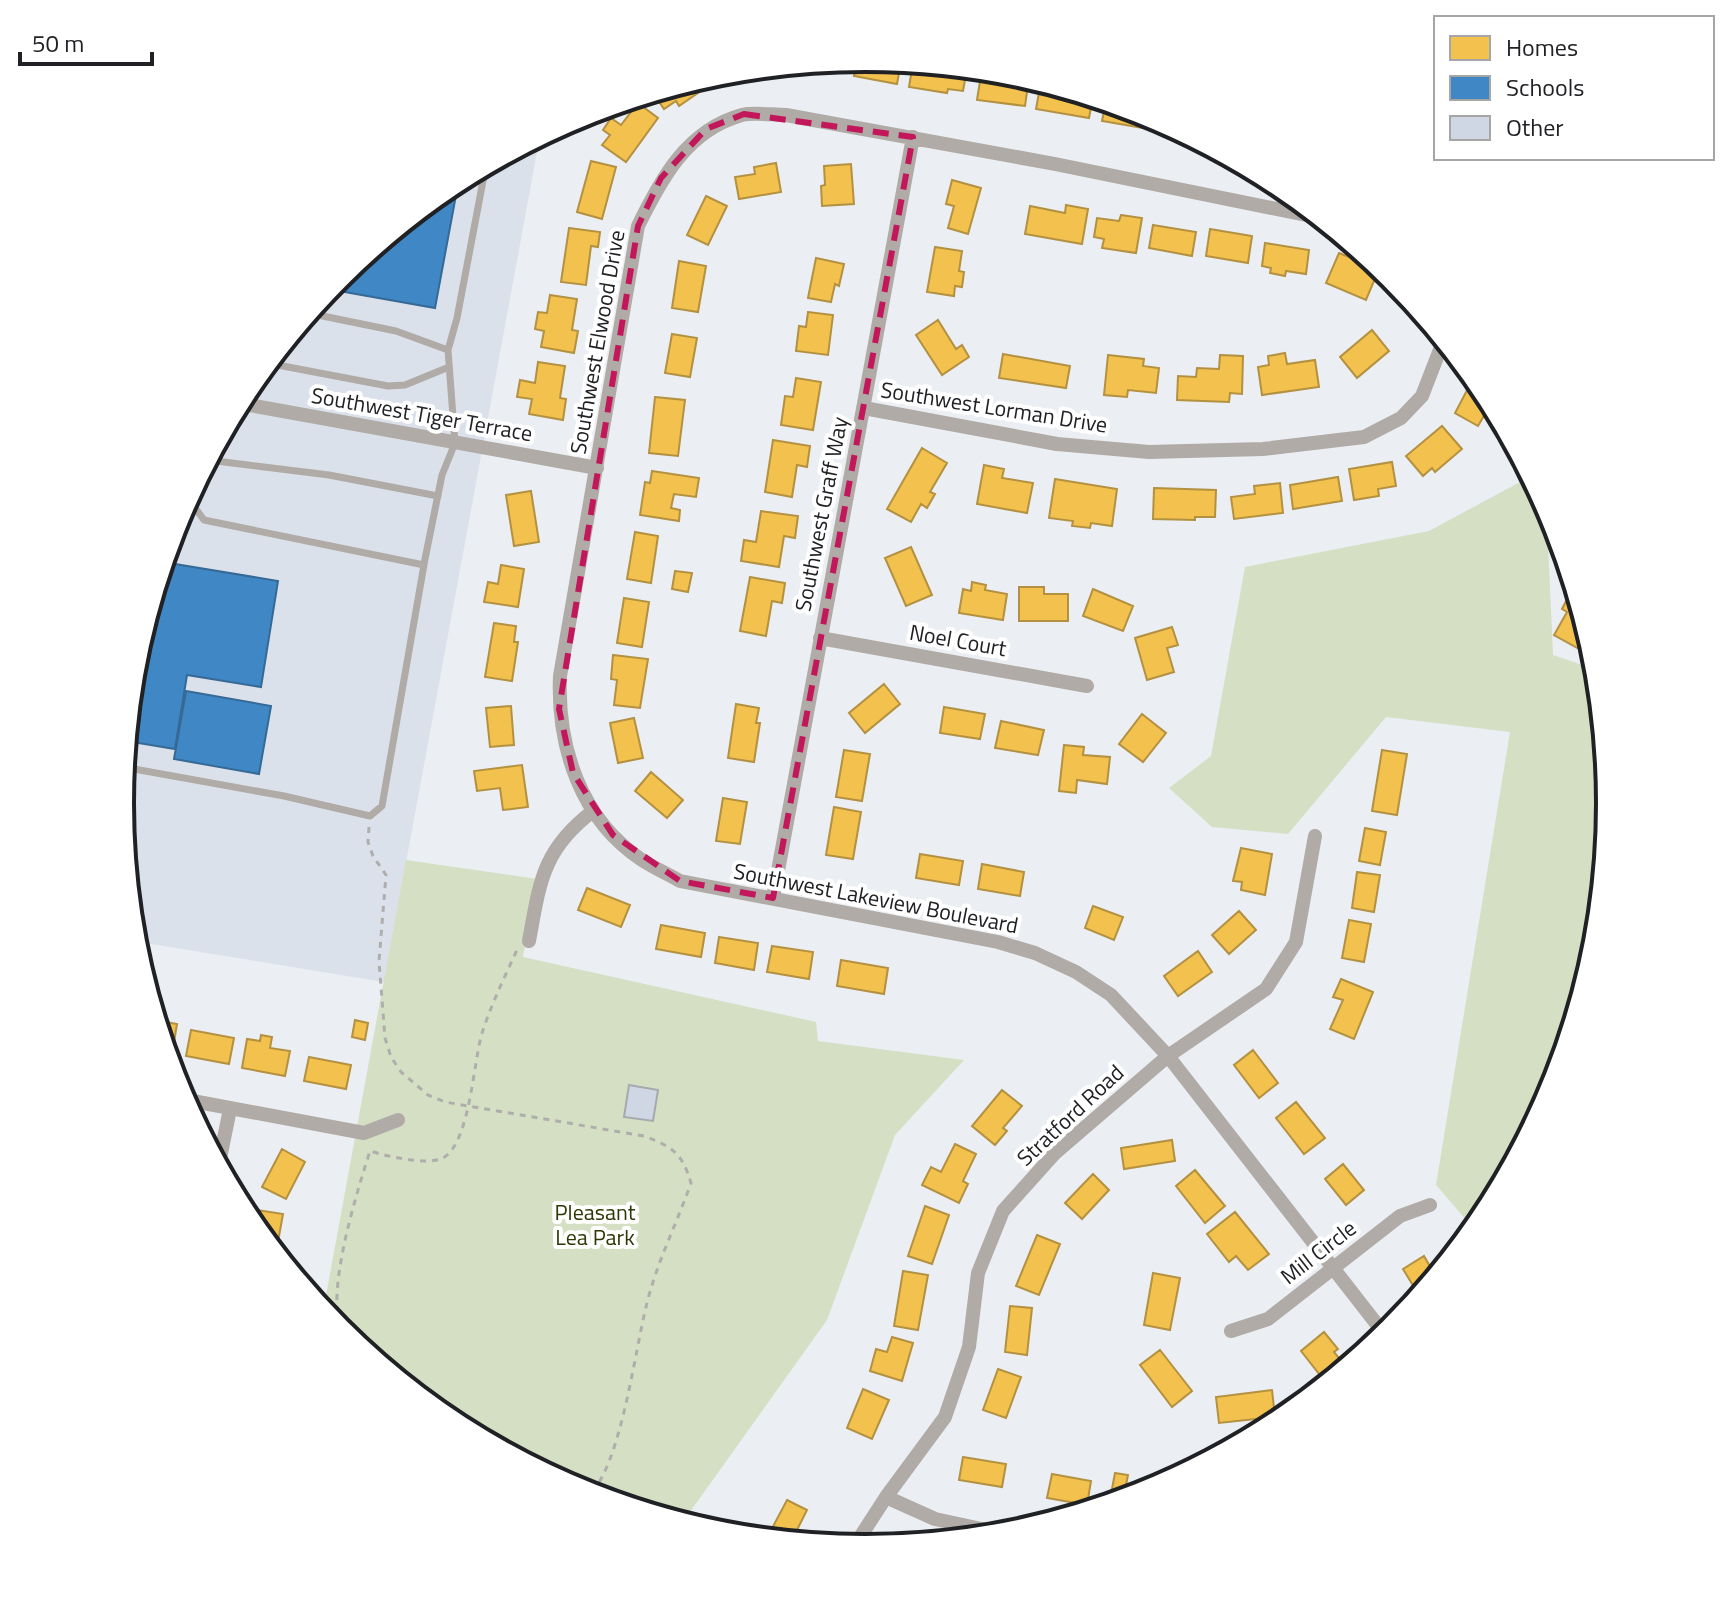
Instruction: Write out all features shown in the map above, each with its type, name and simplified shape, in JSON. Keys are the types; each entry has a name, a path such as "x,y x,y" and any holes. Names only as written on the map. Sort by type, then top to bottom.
{"street":[{"name":"Southwest Elwood Drive","path":"593,811 573,773 559,709 560,676 638,226 661,178 706,129 744,114 786,115 1296,213"},
{"name":"Southwest Graff Way","path":"773,898 913,137"},
{"name":"Southwest Lorman Drive","path":"864,408 1057,444 1149,452 1263,449 1364,437 1401,418 1422,396 1439,351"},
{"name":"Southwest Tiger Terrace","path":"252,406 597,468"},
{"name":"Noel Court","path":"820,638 1087,686"},
{"name":"Southwest Lakeview Boulevard","path":"593,811 613,835 641,860 680,881 998,942 1035,953 1076,972 1111,995 1168,1056 1377,1325"},
{"path":"529,941 543,873 554,850 570,829 593,811"},
{"name":"Stratford Road","path":"862,1535 945,1417 969,1347 978,1273 1003,1211 1054,1154 1168,1056 1266,989 1296,942 1315,836"},
{"path":"198,1102 364,1133 398,1120"},
{"path":"222,1150 230,1109"},
{"name":"Mill Circle","path":"1231,1331 1268,1319 1400,1216 1430,1205"},
{"path":"886,1497 935,1519 972,1527"}],"lane":[{"path":"135,769 284,796 370,816 382,806 442,475 455,443 448,350 483,180"},
{"path":"320,315 396,331 448,350"},
{"path":"280,365 388,386 405,385 449,367"},
{"path":"219,461 329,475 438,496"},
{"path":"196,509 204,520 424,565"}],"path":[{"path":"370,816 368,842 386,875 380,976 385,1038 391,1057 407,1079 428,1095 445,1102 644,1136 669,1145 685,1162 691,1183 646,1304 626,1399 600,1485"},
{"path":"335,1308 354,1201 370,1151 429,1162 443,1158 454,1146 469,1104 482,1032 520,943 529,941"}],"highlighted area":[{"path":"744,114 913,137 773,898 680,881 613,835 573,773 559,709 638,226 661,178 706,129"}],"shaded area":[{"path":"538,149 384,982 148,943 135,851 134,804 135,756 148,661 158,614 189,524 232,438 285,358 348,286 420,223 459,195"}],"green space":[{"path":"1522,481 1548,543 1553,655 1583,665 1595,756 1595,851 1590,899 1572,993 1558,1039 1521,1127 1466,1220 1436,1185 1510,732 1386,717 1288,834 1212,827 1169,788 1211,756 1245,567 1429,531"},
{"name":"Pleasant Lea Park","path":"406,860 537,879 523,957 816,1022 818,1041 964,1060 895,1135 827,1320 689,1513 585,1479 499,1437 420,1384 326,1297"}],"building: Homes":[{"path":"855,72 899,73 897,84 854,76"},
{"path":"911,74 965,79 963,91 948,89 947,93 909,87"},
{"path":"980,81 1027,91 1025,106 977,100"},
{"path":"701,91 679,106 676,101 664,109 659,102"},
{"path":"1039,93 1091,108 1089,118 1036,109"},
{"path":"643,107 658,118 626,162 602,145 610,135 603,130 611,118 621,125 632,110"},
{"path":"1104,112 1146,129 1102,121"},
{"path":"591,161 616,167 602,219 577,212"},
{"path":"776,163 781,192 739,199 735,177 755,174 754,167"},
{"path":"851,164 854,204 822,206 824,166"},
{"path":"952,180 981,188 968,234 948,228 954,206 946,204"},
{"path":"706,196 727,206 708,245 687,235"},
{"path":"1066,205 1088,209 1082,244 1025,234 1030,206 1065,213"},
{"path":"1121,215 1142,218 1136,253 1102,248 1104,239 1094,237 1097,218 1119,221"},
{"path":"1153,225 1196,232 1192,256 1149,248"},
{"path":"569,228 600,232 598,247 591,246 586,285 561,282"},
{"path":"1210,229 1252,236 1248,263 1206,256"},
{"path":"1265,243 1309,250 1306,274 1286,271 1285,276 1270,273 1271,268 1262,266"},
{"path":"935,247 962,251 959,271 964,272 962,287 955,286 954,296 927,292"},
{"path":"1339,253 1351,258 1375,279 1366,300 1326,283"},
{"path":"816,258 844,264 831,302 808,298"},
{"path":"679,261 706,266 698,312 672,308"},
{"path":"550,295 577,299 572,330 578,331 574,353 541,347 544,331 535,329 538,312 547,313"},
{"path":"808,312 833,315 828,355 796,351 799,326 806,327"},
{"path":"938,320 956,349 962,345 969,357 942,375 916,335"},
{"path":"1372,330 1389,351 1357,378 1340,357"},
{"path":"672,334 697,338 690,377 665,373"},
{"path":"1285,353 1287,364 1315,360 1319,387 1262,395 1258,367 1269,365 1268,356"},
{"path":"1003,354 1070,366 1066,388 999,378"},
{"path":"1108,355 1144,359 1143,366 1159,368 1156,393 1128,390 1127,397 1104,395"},
{"path":"1220,355 1243,356 1242,394 1230,393 1229,402 1177,400 1178,376 1196,377 1197,368 1219,369"},
{"path":"538,362 565,366 560,398 566,399 563,420 529,414 532,399 517,397 520,380 535,383"},
{"path":"796,378 821,382 813,430 781,425 785,396 793,397"},
{"path":"1467,389 1484,415 1478,426 1455,413"},
{"path":"655,397 685,400 678,456 649,453"},
{"path":"1442,426 1462,449 1435,472 1432,468 1423,476 1406,456"},
{"path":"773,440 810,446 807,467 797,465 792,497 765,492"},
{"path":"922,448 947,463 930,492 935,494 927,508 921,504 911,522 887,509"},
{"path":"1392,462 1396,486 1378,489 1379,496 1354,500 1349,469"},
{"path":"984,465 1004,469 1002,478 1033,483 1027,513 977,504"},
{"path":"652,471 699,478 696,497 674,494 671,508 680,510 679,521 640,515 645,482 650,483"},
{"path":"1338,477 1342,501 1293,509 1290,485"},
{"path":"1055,479 1117,489 1112,526 1091,523 1090,528 1072,526 1073,521 1049,518"},
{"path":"1280,483 1283,513 1234,519 1231,497 1255,494 1254,486"},
{"path":"1154,488 1216,490 1215,517 1153,519"},
{"path":"531,491 539,542 514,546 506,495"},
{"path":"761,511 798,516 795,538 784,536 779,567 741,561 744,540 756,542"},
{"path":"635,532 658,536 651,583 627,579"},
{"path":"911,547 932,595 906,606 885,558"},
{"path":"501,565 524,569 518,607 484,602 488,582 498,584"},
{"path":"675,571 692,573 688,592 672,589"},
{"path":"750,577 785,583 782,603 772,601 766,636 740,631"},
{"path":"972,582 986,585 985,590 1007,594 1003,620 959,613 963,589 971,591"},
{"path":"1019,587 1044,587 1044,594 1068,594 1068,621 1019,621"},
{"path":"1093,589 1133,606 1123,631 1083,616"},
{"path":"624,598 649,602 642,647 617,643"},
{"path":"1567,599 1579,649 1554,635 1567,612 1562,609"},
{"path":"494,623 516,626 514,642 518,642 512,681 485,677"},
{"path":"1172,627 1178,645 1167,648 1174,672 1147,680 1135,638"},
{"path":"613,655 648,659 640,708 614,705 617,680 611,679"},
{"path":"884,684 900,704 865,733 849,713"},
{"path":"736,704 759,708 754,762 728,758"},
{"path":"511,706 514,745 490,747 486,708"},
{"path":"944,707 985,714 980,739 940,733"},
{"path":"1142,714 1166,733 1143,762 1119,744"},
{"path":"634,718 643,758 618,763 610,723"},
{"path":"1001,721 1044,730 1038,755 995,748"},
{"path":"1064,745 1084,747 1083,755 1110,757 1107,784 1077,780 1076,793 1059,791"},
{"path":"844,750 870,754 862,801 836,797"},
{"path":"1382,750 1407,754 1397,815 1372,811"},
{"path":"522,765 528,807 503,810 500,788 477,791 474,771"},
{"path":"651,772 683,800 667,818 635,791"},
{"path":"723,798 747,802 740,844 716,841"},
{"path":"834,807 861,812 853,859 826,855"},
{"path":"1365,828 1386,832 1380,865 1359,861"},
{"path":"1241,848 1272,854 1265,895 1241,890 1242,882 1233,881"},
{"path":"920,854 963,861 959,885 916,878"},
{"path":"982,864 1024,872 1020,896 978,889"},
{"path":"1357,872 1380,875 1374,912 1352,908"},
{"path":"587,888 630,905 621,927 578,910"},
{"path":"1093,906 1123,917 1114,940 1085,928"},
{"path":"1239,911 1256,930 1229,954 1212,935"},
{"path":"1349,920 1371,924 1364,962 1342,958"},
{"path":"661,925 705,933 701,957 656,949"},
{"path":"719,937 758,943 754,970 715,963"},
{"path":"772,946 813,952 809,979 767,972"},
{"path":"1198,951 1212,972 1178,996 1164,976"},
{"path":"841,960 888,968 884,994 837,986"},
{"path":"1341,979 1373,992 1354,1039 1330,1029 1343,1000 1333,997"},
{"path":"355,1020 368,1023 365,1040 352,1037"},
{"path":"167,1022 177,1024 174,1044"},
{"path":"191,1030 234,1038 229,1064 186,1056"},
{"path":"261,1035 272,1037 270,1048 290,1051 285,1076 242,1068 247,1039 260,1041"},
{"path":"1253,1050 1278,1083 1259,1098 1234,1065"},
{"path":"309,1057 351,1065 346,1089 304,1081"},
{"path":"1002,1090 1022,1106 1003,1128 1007,1131 995,1145 972,1126"},
{"path":"1296,1102 1325,1138 1304,1154 1276,1118"},
{"path":"1172,1140 1175,1161 1124,1169 1121,1148"},
{"path":"955,1144 976,1154 963,1181 968,1184 959,1203 922,1185 931,1167 941,1172"},
{"path":"282,1149 305,1162 286,1199 262,1187"},
{"path":"1343,1164 1364,1190 1346,1205 1325,1179"},
{"path":"1195,1170 1225,1206 1205,1223 1176,1186"},
{"path":"1093,1174 1109,1190 1082,1219 1065,1203"},
{"path":"925,1206 949,1215 932,1264 908,1256"},
{"path":"257,1210 283,1214 278,1240"},
{"path":"1235,1212 1269,1254 1248,1270 1236,1256 1229,1262 1207,1234"},
{"path":"1037,1235 1060,1244 1039,1295 1016,1286"},
{"path":"1424,1256 1430,1267 1414,1287 1403,1269"},
{"path":"903,1271 928,1275 918,1330 894,1326"},
{"path":"1153,1273 1180,1278 1170,1330 1144,1325"},
{"path":"1010,1306 1032,1308 1027,1355 1005,1352"},
{"path":"1324,1332 1338,1349 1334,1352 1340,1359 1320,1375 1301,1351"},
{"path":"892,1337 913,1343 902,1381 870,1371 876,1349 887,1352"},
{"path":"1160,1350 1192,1391 1172,1407 1140,1365"},
{"path":"998,1369 1021,1377 1006,1418 983,1410"},
{"path":"863,1389 889,1400 872,1439 847,1428"},
{"path":"1272,1390 1274,1410 1261,1419 1219,1423 1216,1397"},
{"path":"963,1457 1006,1464 1002,1487 959,1480"},
{"path":"1115,1473 1128,1475 1128,1485 1112,1492"},
{"path":"1052,1474 1091,1481 1088,1500 1076,1503 1047,1498"},
{"path":"787,1500 807,1510 797,1530 800,1532 772,1529"}],"building: Schools":[{"path":"456,197 435,308 343,292 420,223"},
{"path":"174,564 278,581 261,687 187,675 175,749 136,743 148,661"},
{"path":"186,691 271,706 259,774 174,759"}],"building: Other":[{"path":"629,1085 658,1090 653,1121 624,1117"}]}
